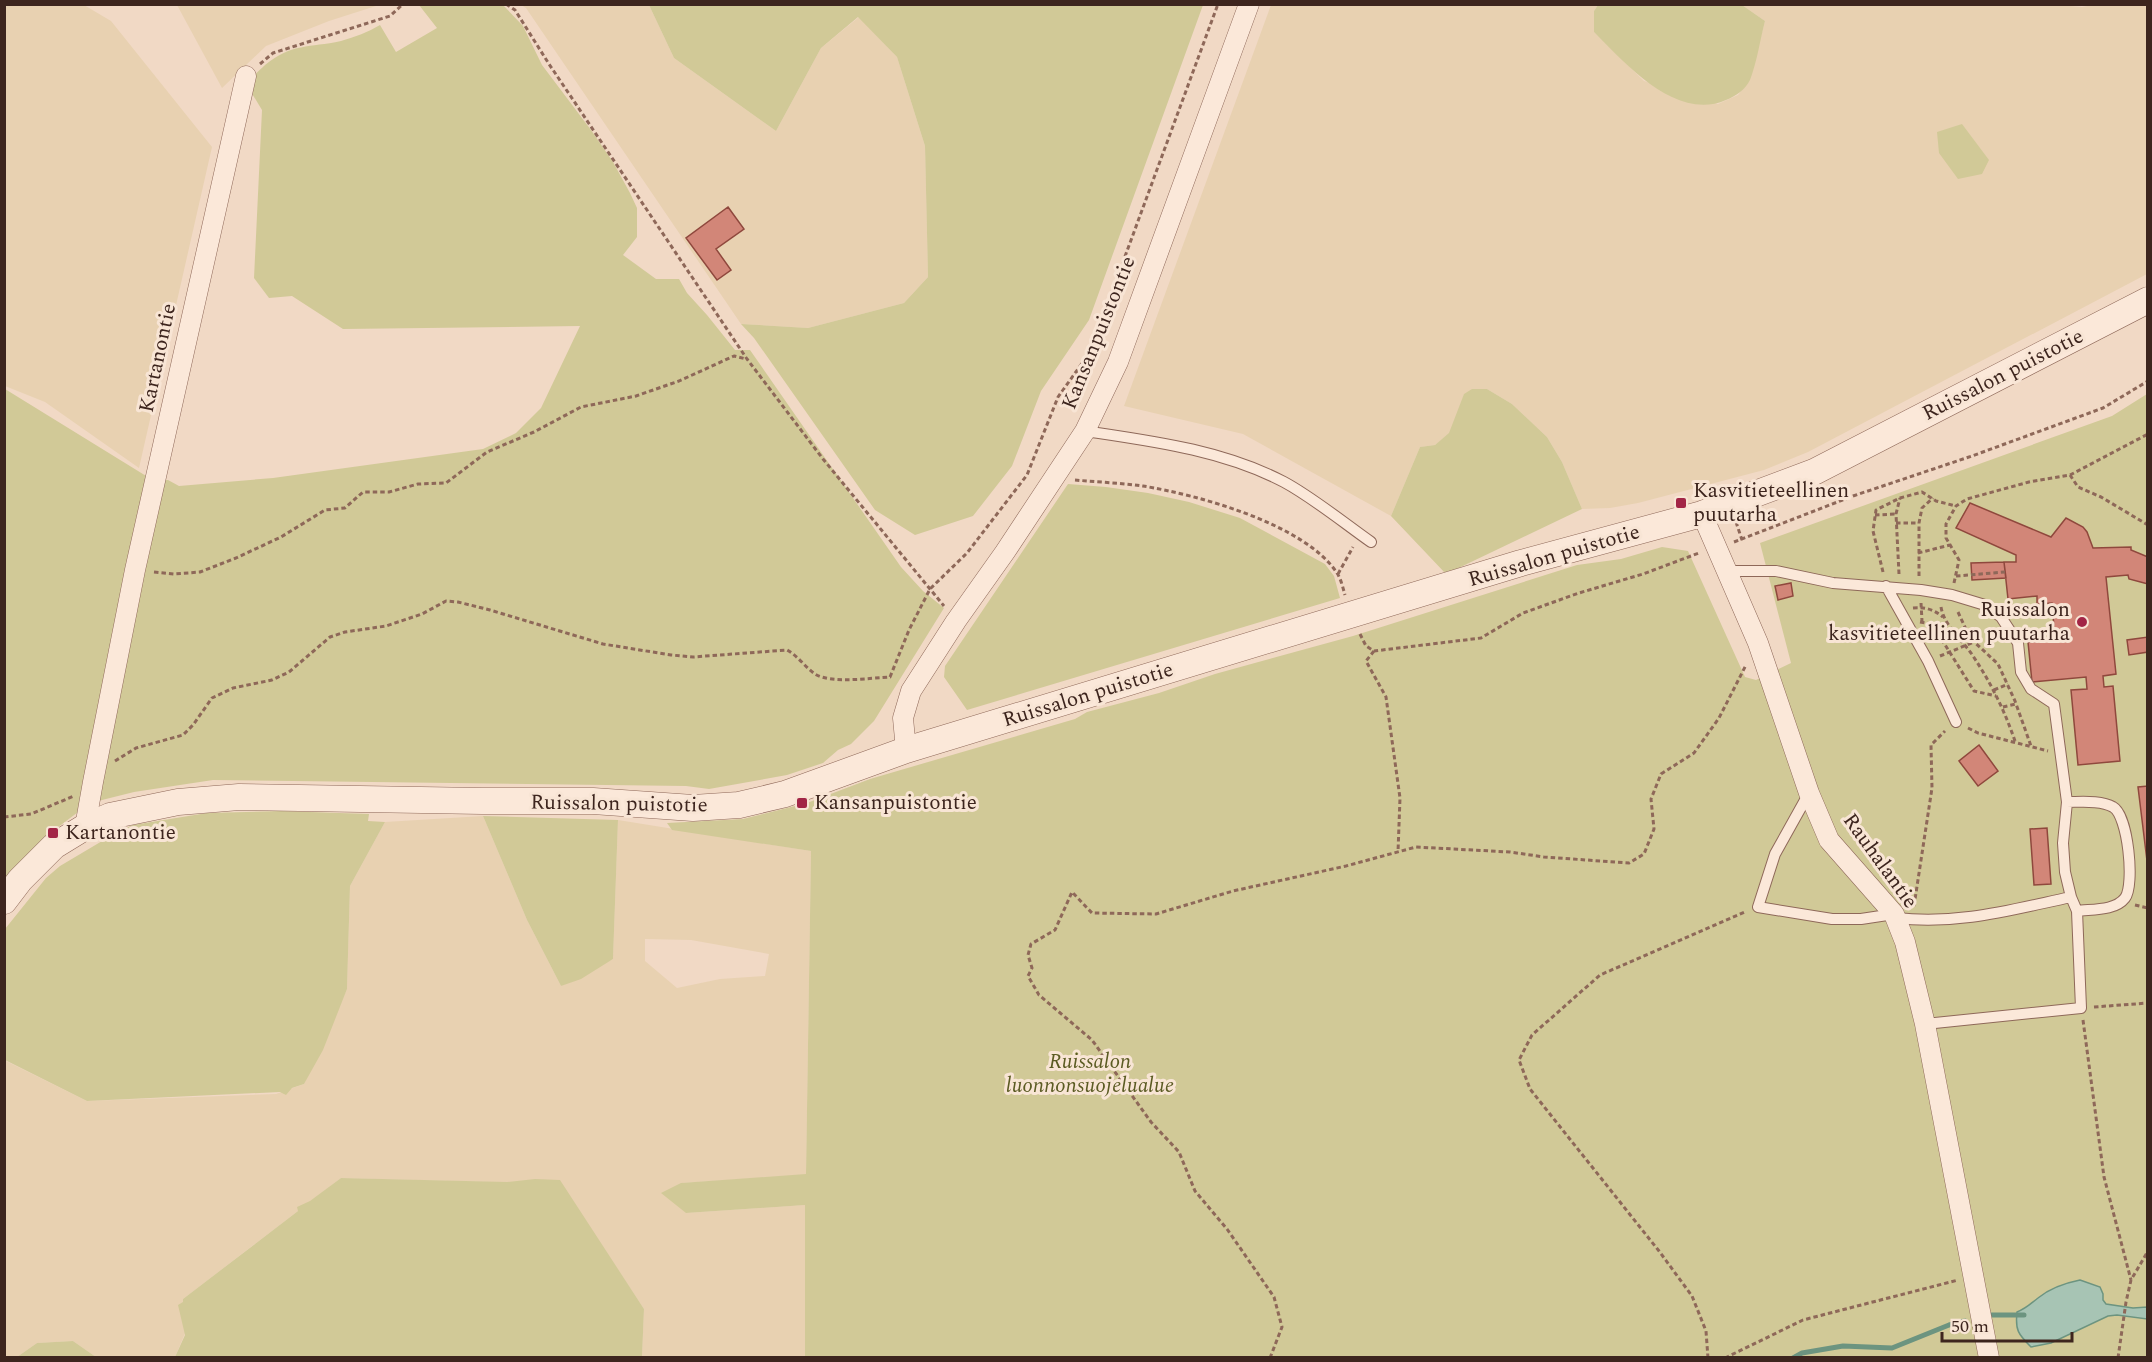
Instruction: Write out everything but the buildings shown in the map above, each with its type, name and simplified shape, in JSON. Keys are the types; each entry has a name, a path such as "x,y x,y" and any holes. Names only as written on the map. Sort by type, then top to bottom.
{"street":[{"name":"Kansanpuistontie","path":"906,750 903,718 912,691 956,621 1085,431 1118,362 1249,4"},
{"name":"Kartanontie","path":"85,827 135,570 246,76"},
{"name":"Ruissalon puistotie","path":"4,901 20,880 54,846 85,827 110,816 178,802 239,797 593,801 693,808 739,805 785,794 906,750 1510,567 1702,514 1814,472 2148,300"},
{"name":"Rauhalantie","path":"1702,514 1758,643 1809,793 1829,840 1901,916 1989,1358"}],"lane":[{"path":"1085,431 1152,441 1238,462 1285,483 1371,542"},
{"path":"1728,571 1776,571 1833,583 1921,590 1952,595 1985,605 2008,626 2018,643 2021,672 2031,689 2054,704 2067,802 2063,843 2065,872 2071,897 2077,910 2081,1008 1924,1024"},
{"path":"1886,586 1928,661 1956,722"},
{"path":"1809,793 1775,854 1758,907 1832,920 1901,916 1929,921 1986,916 2071,897"},
{"path":"2067,802 2093,802 2113,807 2121,814 2129,862 2130,884 2126,897 2111,907 2077,910"}],"path":[{"path":"246,76 273,53 390,16 403,4"},
{"path":"506,4 515,10 555,74 747,359 824,459 956,621"},
{"path":"4,817 31,814 77,795 113,762 136,748 183,735 212,698 233,688 272,680 289,672 330,637 345,632 386,626 422,614 446,602 458,602 603,644 693,657 787,650 798,656 816,674 830,679 890,677 909,630 930,590 967,553 1027,475 1058,397 1092,346 1218,4"},
{"path":"135,570 174,574 200,572 281,537 325,510 345,507 363,492 389,492 418,484 446,483 487,452 534,432 580,407 636,396 679,381 734,356 747,359"},
{"path":"1358,629 1366,646 1374,651 1481,638 1523,613 1643,574 1678,559 1742,540 1854,496 2103,408 2148,381"},
{"path":"2031,746 2008,684 1998,664 1970,638 1952,595 1959,560 1946,538 1946,524 1956,506 1967,499 2029,482 2070,475 2148,434"},
{"path":"2070,475 2078,487 2102,497 2148,525"},
{"path":"1075,480 1142,486 1223,505 1273,525 1304,543 1325,560 1338,574 1347,599"},
{"path":"1886,586 1873,531 1876,510 1900,498 1922,492 1956,506"},
{"path":"1900,498 1896,514 1900,588"},
{"path":"1921,590 1918,523 1922,508 1933,498"},
{"path":"1875,515 1896,514"},
{"path":"1735,518 1742,540"},
{"path":"1896,523 1918,523"},
{"path":"1338,574 1360,534"},
{"path":"1918,553 1950,545"},
{"path":"1956,576 2005,572"},
{"path":"1938,593 1943,617"},
{"path":"1922,607 1935,610 1943,617 1970,653 1998,696 2016,742"},
{"path":"1906,623 1922,621 1932,624 1974,691 1998,696"},
{"path":"1928,661 1974,642"},
{"path":"1270,1358 1282,1327 1274,1297 1227,1229 1195,1191 1179,1152 1151,1122 1092,1040 1039,995 1028,976 1032,968 1028,955 1031,944 1055,930 1072,892 1092,913 1156,914 1233,891 1346,866 1416,847 1510,852 1544,857 1629,863 1644,854 1654,830 1651,799 1661,774 1694,753 1719,718 1758,643"},
{"path":"1374,651 1366,661 1386,697 1400,798 1398,852"},
{"path":"1994,690 2008,684"},
{"path":"2003,707 2016,704"},
{"path":"1901,916 1921,850 1932,788 1931,745 1956,722 1978,733 2061,755"},
{"path":"1708,1358 1706,1331 1692,1296 1530,1089 1519,1060 1532,1035 1600,975 1758,907"},
{"path":"2131,1280 2104,1177 2081,1008 2148,1003"},
{"path":"2118,1358 2131,1280 2148,1251"},
{"path":"1725,1358 1803,1320 1974,1276"}],"shaded area":[{"path":"2046,4 2082,7 2147,5 2147,274 1808,452 1764,470 1638,503 1610,508 1582,509 1562,462 1547,437 1512,404 1487,389 1464,395 1450,433 1435,445 1420,447 1391,516 1243,434 1124,406 1271,5 1598,5 1594,11 1594,32 1644,81 1718,104 1738,95 1749,81 1765,21 1742,5"},
{"path":"4,5 84,5 111,21 212,147 139,468 45,402 5,386"},
{"path":"177,5 379,5 329,21 266,46 222,88"},
{"path":"521,5 649,5 674,58 776,131 821,48 859,17 897,57 925,146 928,277 904,303 808,328 741,324 526,8"},
{"path":"483,816 527,920 561,986 613,959 618,820 811,851 806,1175 682,1183 686,1213 805,1205 805,1357 642,1357 644,1309 561,1184 341,1178 183,1299 186,1331 175,1357 96,1357 73,1341 37,1343 17,1357 5,1357 4,1060 87,1101 276,1094 304,1084 347,989 350,886 385,822","holes":["645,939 691,940 769,954 765,976 720,979 677,988 645,961"]},
{"path":"2080,1280 2100,1287 2106,1304 2133,1308 2147,1307 2147,1319 2108,1316 2051,1343 2031,1347 2018,1331 2017,1312 2043,1294 2063,1284"}],"green space":[{"path":"419,5 503,5 523,26 542,65 613,162 637,208 637,237 623,255 656,279 679,279 687,293 735,350 750,350 901,567 923,591 944,608 874,721 851,744 838,750 823,763 787,775 709,789 686,786 213,780 134,792 90,803 45,837 5,880 5,389 151,479 168,480 179,486 273,478 483,449 516,433 541,408 580,326 343,329 292,296 269,298 254,278 262,110 248,87 251,80 265,65 284,53 301,47 341,41 380,25 396,52 437,28"},
{"path":"649,5 1203,5 1089,320 1041,391 1012,466 973,516 915,535 875,510 754,338 741,324 808,328 904,303 928,277 925,146 897,57 858,17 821,48 776,131 674,58"},
{"path":"1598,5 1742,5 1765,21 1757,58 1748,84 1733,97 1707,105 1689,103 1670,96 1636,73 1594,32 1594,11"},
{"path":"1962,124 1989,160 1982,174 1958,179 1939,153 1937,132"},
{"path":"1472,389 1487,389 1512,404 1547,437 1562,462 1582,509 1446,574 1391,516 1420,447 1435,445 1449,433 1464,394"},
{"name":"Ruissalon luonnonsuojelualue","path":"2147,394 2147,1357 805,1357 805,1205 686,1213 661,1193 681,1183 806,1174 811,851 672,830 667,823 743,819 807,803 870,779 1075,719 1087,712 1159,693 1215,674 1353,636 1577,565 1621,559 1662,547 1688,551 1745,677 1756,680 1791,663 1760,543 2112,416"},
{"path":"1068,484 1148,493 1189,502 1240,518 1325,564 1334,576 1340,598 967,710 944,677 945,666"},
{"path":"281,811 369,814 368,821 385,822 350,886 347,989 323,1050 304,1084 292,1088 286,1095 280,1092 87,1101 5,1060 5,929 46,878 60,866 133,825 207,813"},
{"path":"483,816 618,820 613,959 581,979 561,986 527,920"},
{"path":"341,1178 507,1182 535,1179 560,1180 644,1309 642,1357 175,1357 185,1335 178,1305 183,1302 183,1299 298,1211 297,1207 310,1201"},
{"path":"73,1341 96,1357 17,1357 37,1343"}],"waterway":[{"path":"1989,1315 2024,1315"},
{"path":"1793,1358 1802,1353 1843,1346 1892,1348 1965,1321"}],"place":[{"name":"Kasvitieteellinen puutarha","path":"1681,503"},
{"name":"Ruissalon kasvitieteellinen puutarha","path":"2082,622"},
{"name":"Kansanpuistontie","path":"802,803"},
{"name":"Kartanontie","path":"53,833"}]}
